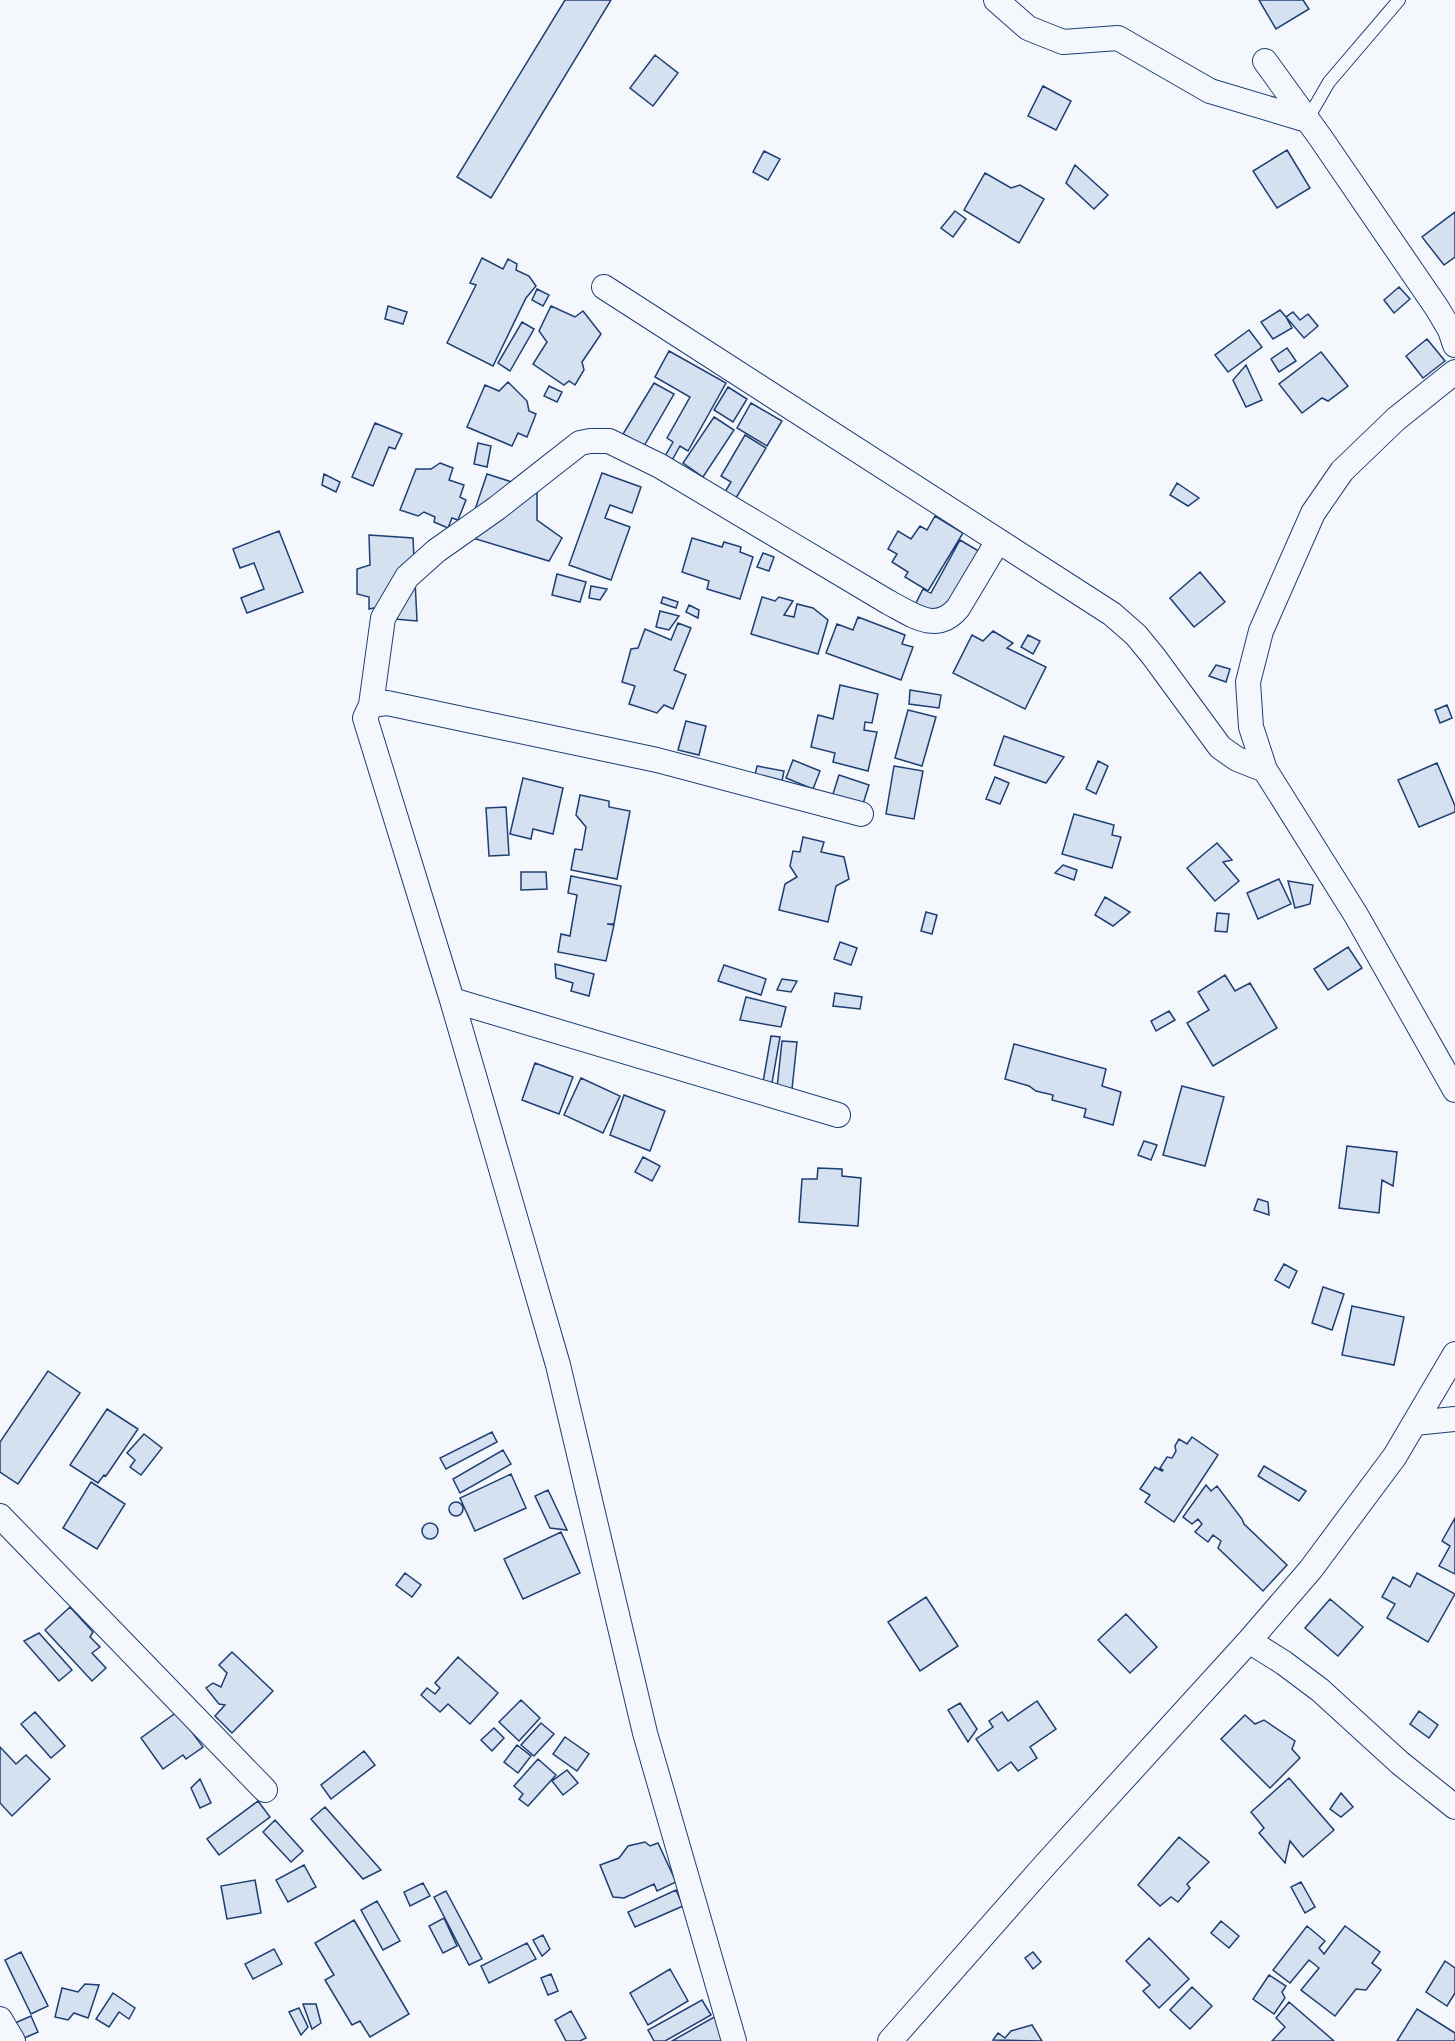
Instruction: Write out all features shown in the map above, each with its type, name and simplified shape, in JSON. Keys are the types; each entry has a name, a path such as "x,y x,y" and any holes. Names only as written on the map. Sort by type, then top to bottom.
{"street":[{"path":"996,0 1028,28 1036,32 1063,42 1118,38 1210,91 1307,120"},
{"path":"1265,61 1437,308 1450,330 1455,345"},
{"path":"604,287 1112,614 1136,635 1220,747 1237,759 1266,770"},
{"path":"1455,372 1396,419 1357,456 1342,471 1313,513 1261,631 1248,682 1251,727 1266,770 1356,915 1455,1090"},
{"path":"734,2041 645,1733 558,1365 452,1000 365,718 371,705 383,618 407,577 436,551 497,508 580,443 609,441 660,466 888,602 920,618 936,622 950,617 958,608 998,541"},
{"path":"371,705 387,703 657,760 861,814"},
{"path":"452,1000 838,1115"},
{"path":"890,2041 1311,1569 1395,1456 1455,1354"},
{"path":"1415,1424 1455,1419"},
{"path":"0,1516 265,1790"},
{"path":"1249,1641 1320,1690 1400,1763 1455,1807"},
{"path":"0,2019 13,2041"}],"lane":[{"path":"1307,120 1329,82 1400,0"}],"building":[{"path":"565,0 611,0 491,198 457,177"},
{"path":"1259,0 1303,0 1309,9 1276,29"},
{"path":"655,55 678,73 653,106 630,88"},
{"path":"1043,86 1071,101 1056,130 1028,116"},
{"path":"1287,150 1310,188 1277,208 1253,171"},
{"path":"764,151 780,159 768,180 753,172"},
{"path":"1075,165 1108,195 1094,209 1066,183"},
{"path":"985,173 1011,188 1020,185 1044,199 1019,243 964,210"},
{"path":"955,211 966,219 953,237 941,228"},
{"path":"1455,212 1455,257 1444,265 1422,237"},
{"path":"482,258 503,269 508,259 517,264 516,270 529,276 536,286 526,298 493,366 447,343 476,285 470,283"},
{"path":"1399,287 1410,299 1394,313 1384,300"},
{"path":"537,289 549,295 543,306 532,300"},
{"path":"388,306 407,312 403,324 385,319"},
{"path":"551,306 575,317 583,311 601,334 582,362 584,370 575,385 569,381 564,385 533,364 547,342 539,331"},
{"path":"1280,310 1292,328 1273,339 1261,322"},
{"path":"1293,312 1300,320 1308,314 1318,326 1304,338 1286,317"},
{"path":"522,322 534,329 510,371 498,363"},
{"path":"1249,330 1262,347 1228,372 1215,355"},
{"path":"1427,339 1445,361 1423,378 1406,356"},
{"path":"1287,348 1296,361 1279,372 1271,359"},
{"path":"669,351 726,383 688,451 680,446 671,462 664,458 673,442 667,438 690,397 655,377"},
{"path":"1321,352 1348,386 1328,401 1322,398 1302,413 1279,384"},
{"path":"1246,365 1262,400 1246,407 1233,380"},
{"path":"508,382 527,401 529,411 536,414 527,437 518,433 512,446 467,427 485,385 499,391"},
{"path":"654,383 674,394 644,446 623,434"},
{"path":"549,386 562,392 557,402 544,396"},
{"path":"728,387 747,399 733,422 714,410"},
{"path":"751,403 782,421 767,446 737,428"},
{"path":"714,417 734,430 703,477 683,463"},
{"path":"375,423 402,434 395,449 389,447 373,486 352,477"},
{"path":"745,435 766,448 736,498 725,492 731,482 721,476"},
{"path":"478,443 491,446 487,467 474,464"},
{"path":"440,463 453,468 449,480 464,485 460,497 466,500 458,520 452,518 448,528 434,522 435,517 424,512 418,516 400,510 416,469 431,469"},
{"path":"602,473 641,487 632,513 610,505 605,518 630,527 611,580 569,565"},
{"path":"324,474 340,482 336,492 322,485"},
{"path":"487,474 537,490 537,520 562,538 549,561 466,536"},
{"path":"1177,483 1199,498 1188,506 1170,495"},
{"path":"935,516 963,533 928,591 905,577 908,572 892,562 897,554 888,549 898,531 911,539 920,526 927,530"},
{"path":"279,531 303,592 247,613 241,598 264,589 254,563 240,568 233,549"},
{"path":"369,535 413,538 417,621 383,618 383,606 369,609 369,597 357,594 357,569 370,565"},
{"path":"692,538 722,547 724,542 741,547 740,552 753,557 740,599 707,589 709,581 682,572"},
{"path":"960,540 982,553 945,621 915,605 923,589 931,593"},
{"path":"763,553 774,557 769,571 757,567"},
{"path":"1200,572 1225,602 1194,627 1170,598"},
{"path":"557,574 586,582 580,602 552,595"},
{"path":"591,586 607,589 600,600 589,598"},
{"path":"663,597 678,602 676,608 661,603"},
{"path":"762,597 775,601 779,597 793,601 784,615 794,617 797,604 813,608 828,620 818,654 751,634"},
{"path":"689,605 699,610 698,618 686,612"},
{"path":"660,611 679,616 669,630 656,627"},
{"path":"858,617 905,635 902,644 913,647 901,680 826,653 837,624 853,630"},
{"path":"678,623 691,628 674,670 686,675 673,709 664,705 657,713 629,704 635,686 622,682 631,649 638,648 645,629 671,640"},
{"path":"993,631 1013,643 1007,648 1046,667 1025,709 953,673 972,635 983,641"},
{"path":"1028,635 1040,641 1033,654 1021,647"},
{"path":"1216,665 1230,669 1226,682 1209,676"},
{"path":"840,685 878,694 872,723 865,722 864,730 877,732 868,771 833,762 835,753 811,747 818,715 833,719"},
{"path":"910,690 941,695 939,708 909,704"},
{"path":"1447,705 1452,718 1440,723 1435,710"},
{"path":"908,710 936,717 922,766 895,758"},
{"path":"686,721 706,726 699,755 678,750"},
{"path":"1004,736 1064,757 1046,783 994,765"},
{"path":"793,760 820,771 813,789 786,778"},
{"path":"1098,761 1108,766 1096,794 1086,789"},
{"path":"1437,763 1455,806 1455,812 1419,827 1398,780"},
{"path":"757,766 784,771 781,786 754,780"},
{"path":"894,766 923,771 914,819 886,814"},
{"path":"839,775 869,785 862,807 832,797"},
{"path":"995,777 1009,783 1000,804 986,799"},
{"path":"523,778 563,788 553,834 533,829 531,839 510,834"},
{"path":"580,795 609,801 609,807 630,811 617,879 571,870 575,849 582,850 586,827 576,815"},
{"path":"506,807 509,855 489,856 486,808"},
{"path":"1074,814 1114,825 1112,835 1121,837 1112,868 1062,854"},
{"path":"803,837 824,842 821,852 844,857 849,879 836,886 828,922 779,910 785,884 797,877 790,866 793,851 800,852"},
{"path":"1217,843 1232,860 1223,862 1239,881 1215,901 1187,868"},
{"path":"1063,865 1077,870 1074,880 1055,873"},
{"path":"521,872 546,872 547,889 521,890"},
{"path":"571,876 621,886 614,924 607,924 614,925 606,961 558,952 561,934 570,936 577,895 568,893"},
{"path":"1279,879 1291,904 1258,919 1247,893"},
{"path":"1288,881 1313,885 1310,904 1295,908"},
{"path":"1105,897 1130,912 1113,926 1095,915"},
{"path":"926,912 937,915 932,934 921,931"},
{"path":"1217,913 1229,914 1227,932 1215,931"},
{"path":"840,942 857,948 851,965 834,959"},
{"path":"1348,947 1362,968 1328,990 1314,969"},
{"path":"555,964 594,974 589,996 571,991 573,983 556,978"},
{"path":"724,965 766,979 761,995 718,981"},
{"path":"1225,975 1235,991 1250,983 1277,1028 1213,1066 1187,1023 1209,1010 1198,992"},
{"path":"782,979 797,981 791,992 777,990"},
{"path":"835,993 862,997 860,1009 833,1006"},
{"path":"746,997 786,1007 781,1027 740,1020"},
{"path":"1169,1011 1175,1020 1156,1031 1151,1021"},
{"path":"771,1036 780,1037 772,1083 763,1082"},
{"path":"782,1041 797,1042 792,1089 777,1088"},
{"path":"1014,1044 1106,1069 1102,1086 1121,1092 1113,1125 1084,1117 1086,1109 1052,1100 1053,1095 1005,1079"},
{"path":"535,1063 573,1077 559,1114 522,1100"},
{"path":"581,1078 620,1096 603,1133 564,1115"},
{"path":"1182,1086 1224,1097 1205,1166 1163,1155"},
{"path":"624,1095 665,1111 650,1151 610,1135"},
{"path":"1144,1141 1157,1145 1151,1160 1138,1155"},
{"path":"1347,1146 1397,1152 1393,1186 1382,1180 1379,1213 1339,1208"},
{"path":"643,1157 660,1166 652,1181 635,1172"},
{"path":"818,1168 842,1169 842,1176 861,1178 858,1226 799,1222 802,1179 817,1179"},
{"path":"1258,1199 1268,1202 1269,1215 1254,1210"},
{"path":"1284,1264 1297,1271 1289,1288 1275,1280"},
{"path":"1323,1287 1344,1294 1332,1330 1312,1323"},
{"path":"1352,1306 1404,1317 1394,1365 1342,1355"},
{"path":"48,1371 80,1393 18,1484 0,1472 0,1442"},
{"path":"107,1409 138,1429 106,1476 104,1475 98,1483 70,1465"},
{"path":"492,1432 497,1442 446,1469 440,1458"},
{"path":"144,1434 162,1448 141,1475 130,1467 135,1460 127,1453"},
{"path":"1192,1437 1218,1455 1174,1522 1145,1502 1150,1495 1140,1489 1155,1467 1163,1470 1160,1468 1167,1457 1172,1458 1179,1439 1187,1444"},
{"path":"503,1450 511,1464 460,1493 453,1479"},
{"path":"1264,1466 1306,1491 1299,1501 1258,1476"},
{"path":"511,1474 526,1508 475,1531 460,1498"},
{"path":"91,1482 125,1504 97,1549 63,1528"},
{"path":"1206,1485 1211,1491 1217,1486 1244,1524 1287,1565 1263,1591 1218,1548 1221,1541 1213,1535 1208,1542 1195,1532 1202,1524 1198,1519 1192,1524 1183,1517"},
{"path":"548,1490 567,1530 550,1528 535,1496"},
{"path":"456,1502 461,1504 463,1509 461,1514 456,1516 451,1514 449,1509 451,1504"},
{"path":"1455,1518 1455,1574 1439,1566 1450,1546 1442,1541"},
{"path":"427,1523 433,1523 438,1531 436,1537 427,1539 422,1534 422,1528"},
{"path":"561,1532 580,1573 523,1599 504,1559"},
{"path":"405,1573 421,1585 412,1597 396,1585"},
{"path":"1417,1573 1455,1594 1428,1642 1387,1618 1395,1604 1382,1597 1393,1577 1410,1587"},
{"path":"926,1597 958,1646 920,1671 888,1622"},
{"path":"1330,1599 1363,1627 1338,1656 1305,1628"},
{"path":"70,1607 93,1632 90,1637 100,1647 92,1653 106,1668 92,1681 45,1630"},
{"path":"1126,1614 1157,1647 1130,1673 1098,1640"},
{"path":"39,1633 72,1670 59,1681 24,1641"},
{"path":"232,1652 273,1691 232,1733 215,1716 225,1705 219,1704 206,1688 213,1683 221,1687 227,1673 219,1665"},
{"path":"458,1657 498,1693 470,1724 448,1704 440,1712 421,1695 427,1688 435,1694 440,1688 435,1683"},
{"path":"521,1700 540,1718 519,1741 499,1722"},
{"path":"1037,1701 1056,1729 1030,1747 1037,1758 1018,1771 1011,1762 998,1771 976,1739 993,1727 989,1721 1002,1712 1008,1721"},
{"path":"960,1703 977,1729 968,1742 948,1710"},
{"path":"1419,1711 1438,1725 1429,1738 1410,1724"},
{"path":"35,1712 65,1746 51,1758 21,1724"},
{"path":"177,1712 203,1747 186,1759 183,1755 163,1769 141,1738"},
{"path":"1245,1715 1255,1724 1264,1720 1295,1741 1292,1749 1300,1758 1270,1788 1221,1739"},
{"path":"541,1723 554,1734 534,1756 521,1745"},
{"path":"494,1728 504,1738 492,1751 481,1740"},
{"path":"565,1737 589,1754 577,1771 553,1754"},
{"path":"517,1745 531,1756 518,1773 504,1762"},
{"path":"0,1747 16,1764 26,1755 50,1779 12,1816 0,1803"},
{"path":"364,1751 375,1765 331,1799 321,1785"},
{"path":"538,1759 556,1775 528,1806 519,1799 523,1794 514,1786"},
{"path":"567,1770 578,1783 563,1795 552,1781"},
{"path":"1289,1778 1334,1830 1303,1857 1290,1841 1285,1863 1259,1833 1264,1828 1251,1812"},
{"path":"200,1779 211,1803 200,1808 191,1788"},
{"path":"1341,1793 1353,1807 1341,1817 1330,1809"},
{"path":"258,1801 270,1817 219,1855 207,1839"},
{"path":"325,1807 381,1870 363,1879 311,1819"},
{"path":"275,1820 303,1851 291,1862 263,1832"},
{"path":"1179,1837 1209,1862 1187,1884 1190,1888 1178,1902 1171,1897 1160,1906 1138,1885"},
{"path":"645,1842 650,1846 658,1843 676,1882 657,1891 654,1884 624,1898 613,1897 600,1865 619,1858 628,1846"},
{"path":"304,1865 316,1887 288,1902 276,1880"},
{"path":"255,1880 261,1913 227,1919 221,1886"},
{"path":"1301,1882 1315,1907 1305,1913 1291,1887"},
{"path":"423,1883 430,1896 410,1906 404,1892"},
{"path":"676,1890 683,1906 635,1927 628,1912"},
{"path":"446,1891 482,1959 469,1965 434,1897"},
{"path":"377,1901 400,1941 383,1950 361,1910"},
{"path":"444,1918 457,1946 443,1953 429,1926"},
{"path":"354,1920 409,2014 370,2037 360,2021 352,2025 325,1980 334,1975 315,1943"},
{"path":"1221,1921 1239,1936 1229,1948 1211,1933"},
{"path":"1307,1926 1325,1941 1319,1948 1324,1954 1345,1926 1380,1952 1372,1963 1381,1970 1366,1990 1356,1989 1335,2016 1301,1990 1319,1968 1309,1960 1290,1983 1273,1970"},
{"path":"543,1935 550,1949 542,1956 533,1940"},
{"path":"1149,1938 1189,1979 1159,2008 1143,1991 1150,1985 1126,1961"},
{"path":"527,1943 536,1959 489,1983 481,1966"},
{"path":"274,1949 282,1964 253,1979 245,1964"},
{"path":"21,1952 48,2006 31,2014 5,1960"},
{"path":"1033,1952 1041,1962 1033,1969 1025,1958"},
{"path":"1445,1961 1455,1968 1455,1993 1447,2006 1426,1992"},
{"path":"670,1969 688,2001 648,2025 630,1993"},
{"path":"551,1974 558,1991 548,1995 541,1978"},
{"path":"1269,1975 1286,1986 1282,1992 1285,1998 1274,2014 1253,1999"},
{"path":"85,1984 99,1985 88,2018 74,2013 68,2020 55,2017 62,1988 78,1992"},
{"path":"1192,1987 1212,2006 1190,2029 1170,2010"},
{"path":"113,1993 135,2008 129,2019 119,2012 109,2027 96,2019"},
{"path":"702,2000 711,2015 665,2041 654,2041 648,2030"},
{"path":"1289,2002 1334,2041 1272,2041 1285,2027 1276,2018"},
{"path":"303,2004 316,2004 321,2023 312,2029"},
{"path":"299,2008 308,2027 301,2035 289,2012"},
{"path":"1417,2009 1455,2033 1455,2041 1397,2041"},
{"path":"571,2011 586,2038 580,2041 566,2041 555,2020"},
{"path":"31,2016 38,2032 22,2039 15,2023"},
{"path":"716,2016 727,2037 721,2041 672,2041"},
{"path":"1032,2025 1042,2041 993,2040 998,2033 1005,2038 1011,2031"}]}
